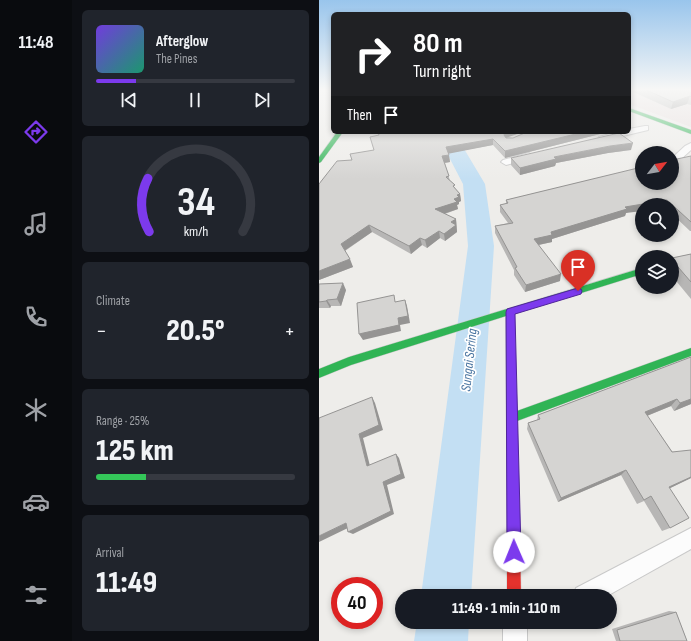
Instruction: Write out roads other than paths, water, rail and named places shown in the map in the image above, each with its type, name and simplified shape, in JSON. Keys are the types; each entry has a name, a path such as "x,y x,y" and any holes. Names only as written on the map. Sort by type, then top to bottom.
{"street":[{"path":"656,119 691,132"},
{"path":"631,123 648,129"},
{"path":"631,132 648,129"},
{"path":"319,161 323,150 338,134"},
{"path":"595,141 621,134"},
{"path":"679,157 689,143"},
{"path":"507,162 536,155"},
{"path":"319,374 349,361 635,273"},
{"path":"510,312 514,589"},
{"path":"512,418 691,352"},
{"path":"597,589 691,538"},
{"path":"515,629 515,641"}],"waterway":[{"name":"Sungai Sering","path":"446,134 474,184 481,246 447,589"},
{"name":"Sungai Sering","path":"441,641 442,629"}]}
